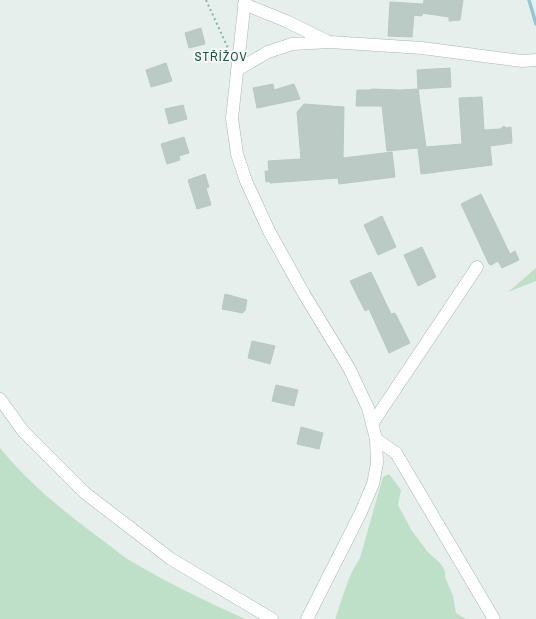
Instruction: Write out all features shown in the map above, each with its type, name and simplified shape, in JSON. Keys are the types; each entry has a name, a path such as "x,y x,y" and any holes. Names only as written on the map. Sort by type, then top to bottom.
{"street":[{"path":"308,619 361,512 373,484 377,463 376,440 368,408 349,368 304,294 269,231 246,181 237,154 232,118 244,2 286,20 330,42"},
{"path":"237,70 268,52 292,44 330,42 422,48 522,61 536,60"},
{"path":"372,424 477,267"},
{"path":"0,399 23,431 85,493 171,559 272,619"},
{"path":"376,440 396,453 494,619"}],"path":[{"path":"206,0 228,49"}],"green space":[{"path":"536,268 536,281 508,292"},
{"path":"0,448 25,476 51,500 125,558 201,599 245,619 0,619"},
{"path":"389,474 401,490 398,505 412,531 428,552 441,564 445,571 445,577 453,596 456,613 466,619 335,619 348,580 360,558 383,477"}],"building":[{"path":"424,0 463,0 460,20 449,21 449,17 422,13 422,16 414,15 412,37 388,36 390,2 423,4"},
{"path":"201,28 205,44 189,48 185,33"},
{"path":"166,63 172,81 151,87 146,70"},
{"path":"450,68 451,87 418,89 417,70"},
{"path":"273,84 274,90 294,84 300,99 257,108 253,88"},
{"path":"418,89 426,147 462,144 459,98 482,97 484,130 500,129 504,126 506,128 511,127 512,143 490,146 492,165 421,174 418,148 387,151 382,106 356,106 357,90"},
{"path":"304,104 344,107 343,158 392,152 395,177 339,184 338,178 270,183 270,181 266,182 265,171 269,171 268,161 301,159 297,112"},
{"path":"183,105 187,119 169,124 165,109"},
{"path":"184,137 189,153 179,156 180,160 167,164 161,144"},
{"path":"205,174 209,187 206,188 211,205 197,209 188,180"},
{"path":"481,194 510,254 515,251 519,260 502,268 498,261 491,265 489,264 461,204"},
{"path":"382,216 396,247 378,255 364,225"},
{"path":"422,247 436,277 418,286 404,255"},
{"path":"371,272 391,314 395,313 410,343 389,353 369,309 365,311 350,281"},
{"path":"225,294 247,300 245,311 243,311 243,313 222,309"},
{"path":"252,341 275,346 270,364 248,358"},
{"path":"276,385 298,390 294,406 272,401"},
{"path":"301,427 323,433 319,449 297,444"}],"waterway":[{"path":"529,0 536,24"}],"district":[{"name":"STŘÍŽOV","path":"221,56"}]}
